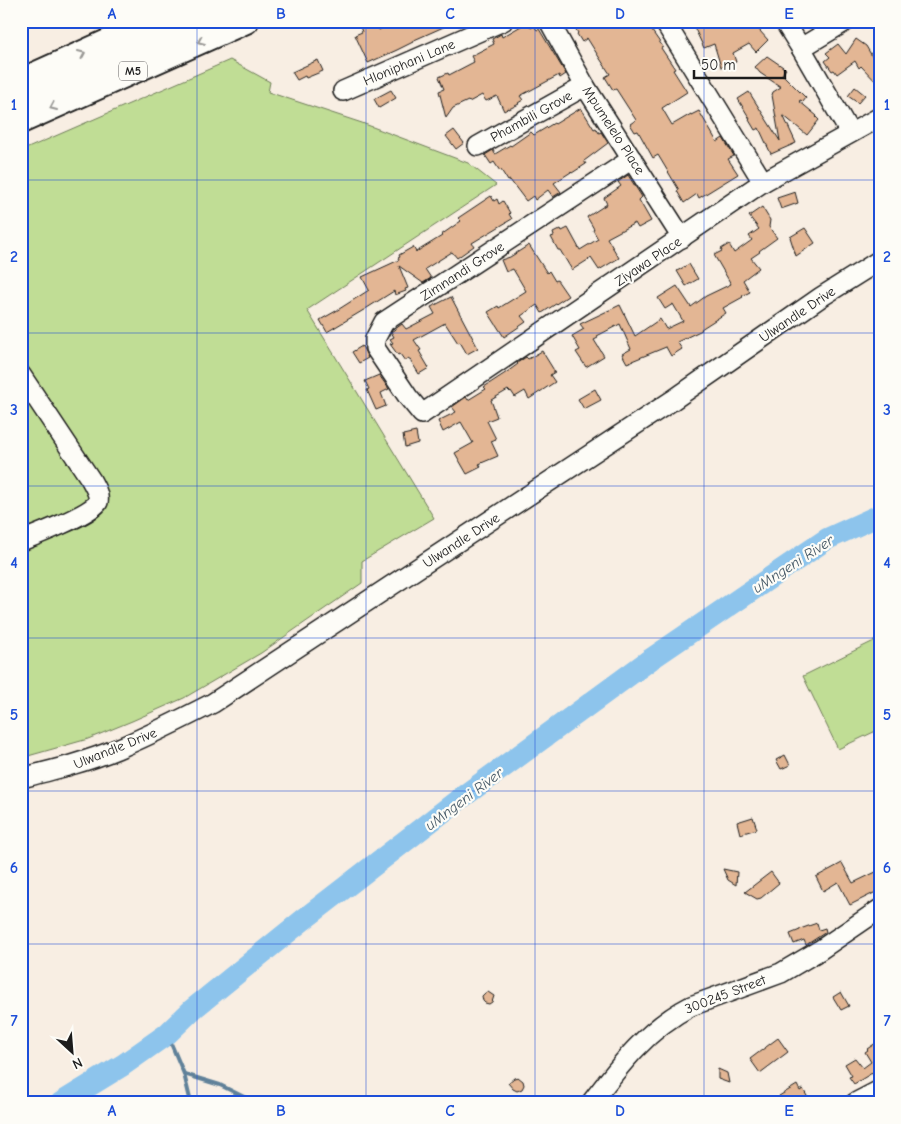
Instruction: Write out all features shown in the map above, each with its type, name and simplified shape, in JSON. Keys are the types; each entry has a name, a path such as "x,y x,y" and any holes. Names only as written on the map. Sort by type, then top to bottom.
{"main road":[{"path":"21,81 154,21"},
{"name":"M5","path":"21,121 246,21"}],"street":[{"path":"21,102 204,21"},
{"name":"Hloniphani Lane","path":"343,91 503,21"},
{"name":"Mpumelelo Place","path":"548,21 585,86 682,238"},
{"path":"664,21 763,182"},
{"path":"784,21 850,133"},
{"path":"801,48 846,21"},
{"name":"Phambili Grove","path":"478,146 585,86"},
{"name":"Ziyawa Place","path":"422,414 763,182 880,117"},
{"name":"Zimnandi Grove","path":"422,414 408,397 375,348 375,339 384,322 632,159"},
{"name":"Ulwandle Drive","path":"21,778 66,767 116,749 214,703 673,400 821,298 880,260"},
{"path":"21,375 91,480 97,493 98,501 96,505 85,513 21,541"},
{"name":"300245 Street","path":"590,1103 632,1051 655,1029 676,1013 690,1006 781,973 820,950 880,909"},
{"path":"855,1103 880,1090"}],"green space":[{"path":"230,60 270,82 268,92 362,123 468,163 496,185 307,310 434,518 362,561 362,583 261,653 184,698 88,739 21,758 21,151"},
{"path":"880,638 880,729 838,749 803,676"}],"building":[{"path":"365,21 375,21 379,30 395,21 457,21 368,63 355,35 362,32 359,24"},
{"path":"571,21 622,21 626,28 637,21 645,21 663,47 661,48 687,92 662,108 672,125 699,111 717,142 723,138 734,156 728,159 738,174 699,198 697,194 684,203 677,191 679,190 658,155 653,158 638,131 635,132 630,124 636,120 616,89 613,90 605,77 610,74 587,38 582,42"},
{"path":"690,21 751,21 768,40 756,52 749,44 733,53 736,62 721,67 714,44 704,48"},
{"path":"528,22 531,28 534,26 537,30 539,29 566,74 560,78 559,75 520,96 523,100 519,104 504,111 497,96 486,101 482,95 453,108 446,118 439,91 444,89 439,77 448,73 449,75 474,62 471,56 494,44 492,39 501,34 502,37"},
{"path":"856,39 866,46 880,70 880,86 861,66 859,68 855,61 837,74 834,70 832,71 825,61 830,57 826,53 838,44 846,54"},
{"path":"767,56 786,69 782,74 806,98 803,102 799,101 817,116 819,120 807,135 783,115 796,143 771,154 759,128 755,130 738,99 749,92 780,141 772,95 773,92 781,87 760,73 755,67"},
{"path":"318,60 323,71 297,80 292,72"},
{"path":"855,87 865,95 858,103 848,96"},
{"path":"391,90 396,98 379,108 374,99"},
{"path":"581,108 594,129 596,128 599,133 601,132 608,143 584,161 586,164 554,183 561,192 553,197 548,190 535,200 533,196 526,201 494,162 491,164 485,155 493,150 495,154 511,146 531,132 534,135"},
{"path":"454,130 464,143 456,149 446,136"},
{"path":"628,175 642,197 639,200 651,221 638,228 635,223 607,238 619,258 599,270 591,258 572,270 551,237 554,236 553,233 568,228 580,250 598,239 587,217 607,204 604,198 621,186 618,182"},
{"path":"795,192 798,203 781,209 777,198"},
{"path":"491,196 494,201 497,199 499,204 503,201 512,219 472,243 474,246 457,258 452,252 425,269 431,278 423,283 399,266 408,288 405,289 406,291 395,295 394,291 327,332 320,320 369,290 362,277 399,260 399,255 413,247 416,252 442,236 461,221 458,218"},
{"path":"762,207 770,220 769,227 777,238 751,258 759,268 743,280 750,292 723,308 726,313 702,330 677,342 682,349 671,356 666,347 627,363 622,354 631,349 620,324 597,336 598,338 594,340 604,356 586,367 576,352 580,350 572,336 584,329 580,324 620,305 635,336 660,319 666,329 683,321 673,304 665,309 658,298 677,286 691,307 706,296 731,284 714,255 722,251 721,249 729,244 734,253 752,240 749,236 759,229 749,216"},
{"path":"805,228 815,243 796,256 790,237"},
{"path":"529,245 547,273 549,271 568,296 542,313 537,305 521,316 526,322 504,337 488,312 498,306 499,308 526,291 513,269 506,272 501,260 510,257"},
{"path":"689,264 698,279 686,286 677,271"},
{"path":"451,297 478,348 467,354 445,323 414,340 429,368 419,374 409,358 405,361 390,344 393,343 390,339 394,337 391,332 402,324 406,329 435,314 431,307"},
{"path":"362,346 368,358 359,363 352,352"},
{"path":"542,351 555,372 550,375 555,382 529,399 525,391 515,397 508,390 491,400 497,417 487,421 496,439 491,441 498,456 479,464 481,467 467,474 455,453 473,443 461,422 443,432 438,421 456,412 452,407 466,397 468,400 486,389 484,387 526,357 528,359"},
{"path":"379,375 389,389 381,393 386,406 376,410 365,381"},
{"path":"595,389 601,400 584,409 578,399"},
{"path":"416,432 418,443 405,447 403,435"},
{"path":"785,755 790,765 781,769 776,760"},
{"path":"753,817 757,829 740,834 737,822"},
{"path":"842,863 853,883 880,870 880,890 850,905 838,882 823,891 816,877"},
{"path":"723,869 737,872 736,885 728,880"},
{"path":"771,872 779,883 761,898 757,899 745,892"},
{"path":"817,923 819,930 825,928 826,932 806,945 804,940 794,944 790,934"},
{"path":"488,992 494,996 489,1004 483,1001 482,996"},
{"path":"841,992 849,1006 841,1010 833,997"},
{"path":"778,1038 788,1052 760,1073 750,1059"},
{"path":"876,1043 880,1050 880,1076 878,1072 873,1075 872,1073 854,1084 849,1077 852,1076 845,1064 855,1058 863,1068 871,1062 865,1052"},
{"path":"718,1069 727,1073 729,1083 718,1079"},
{"path":"518,1077 523,1081 524,1085 522,1089 517,1091 508,1083"},
{"path":"797,1085 800,1091 803,1089 808,1098 800,1103 784,1103 779,1096"}],"waterway":[{"name":"uMngeni River","path":"61,1103 123,1065 167,1034 193,1009 303,920 457,801 651,659 827,539 880,515"},
{"path":"167,1034 184,1074 191,1103"},
{"path":"184,1074 220,1085 256,1103"}]}
